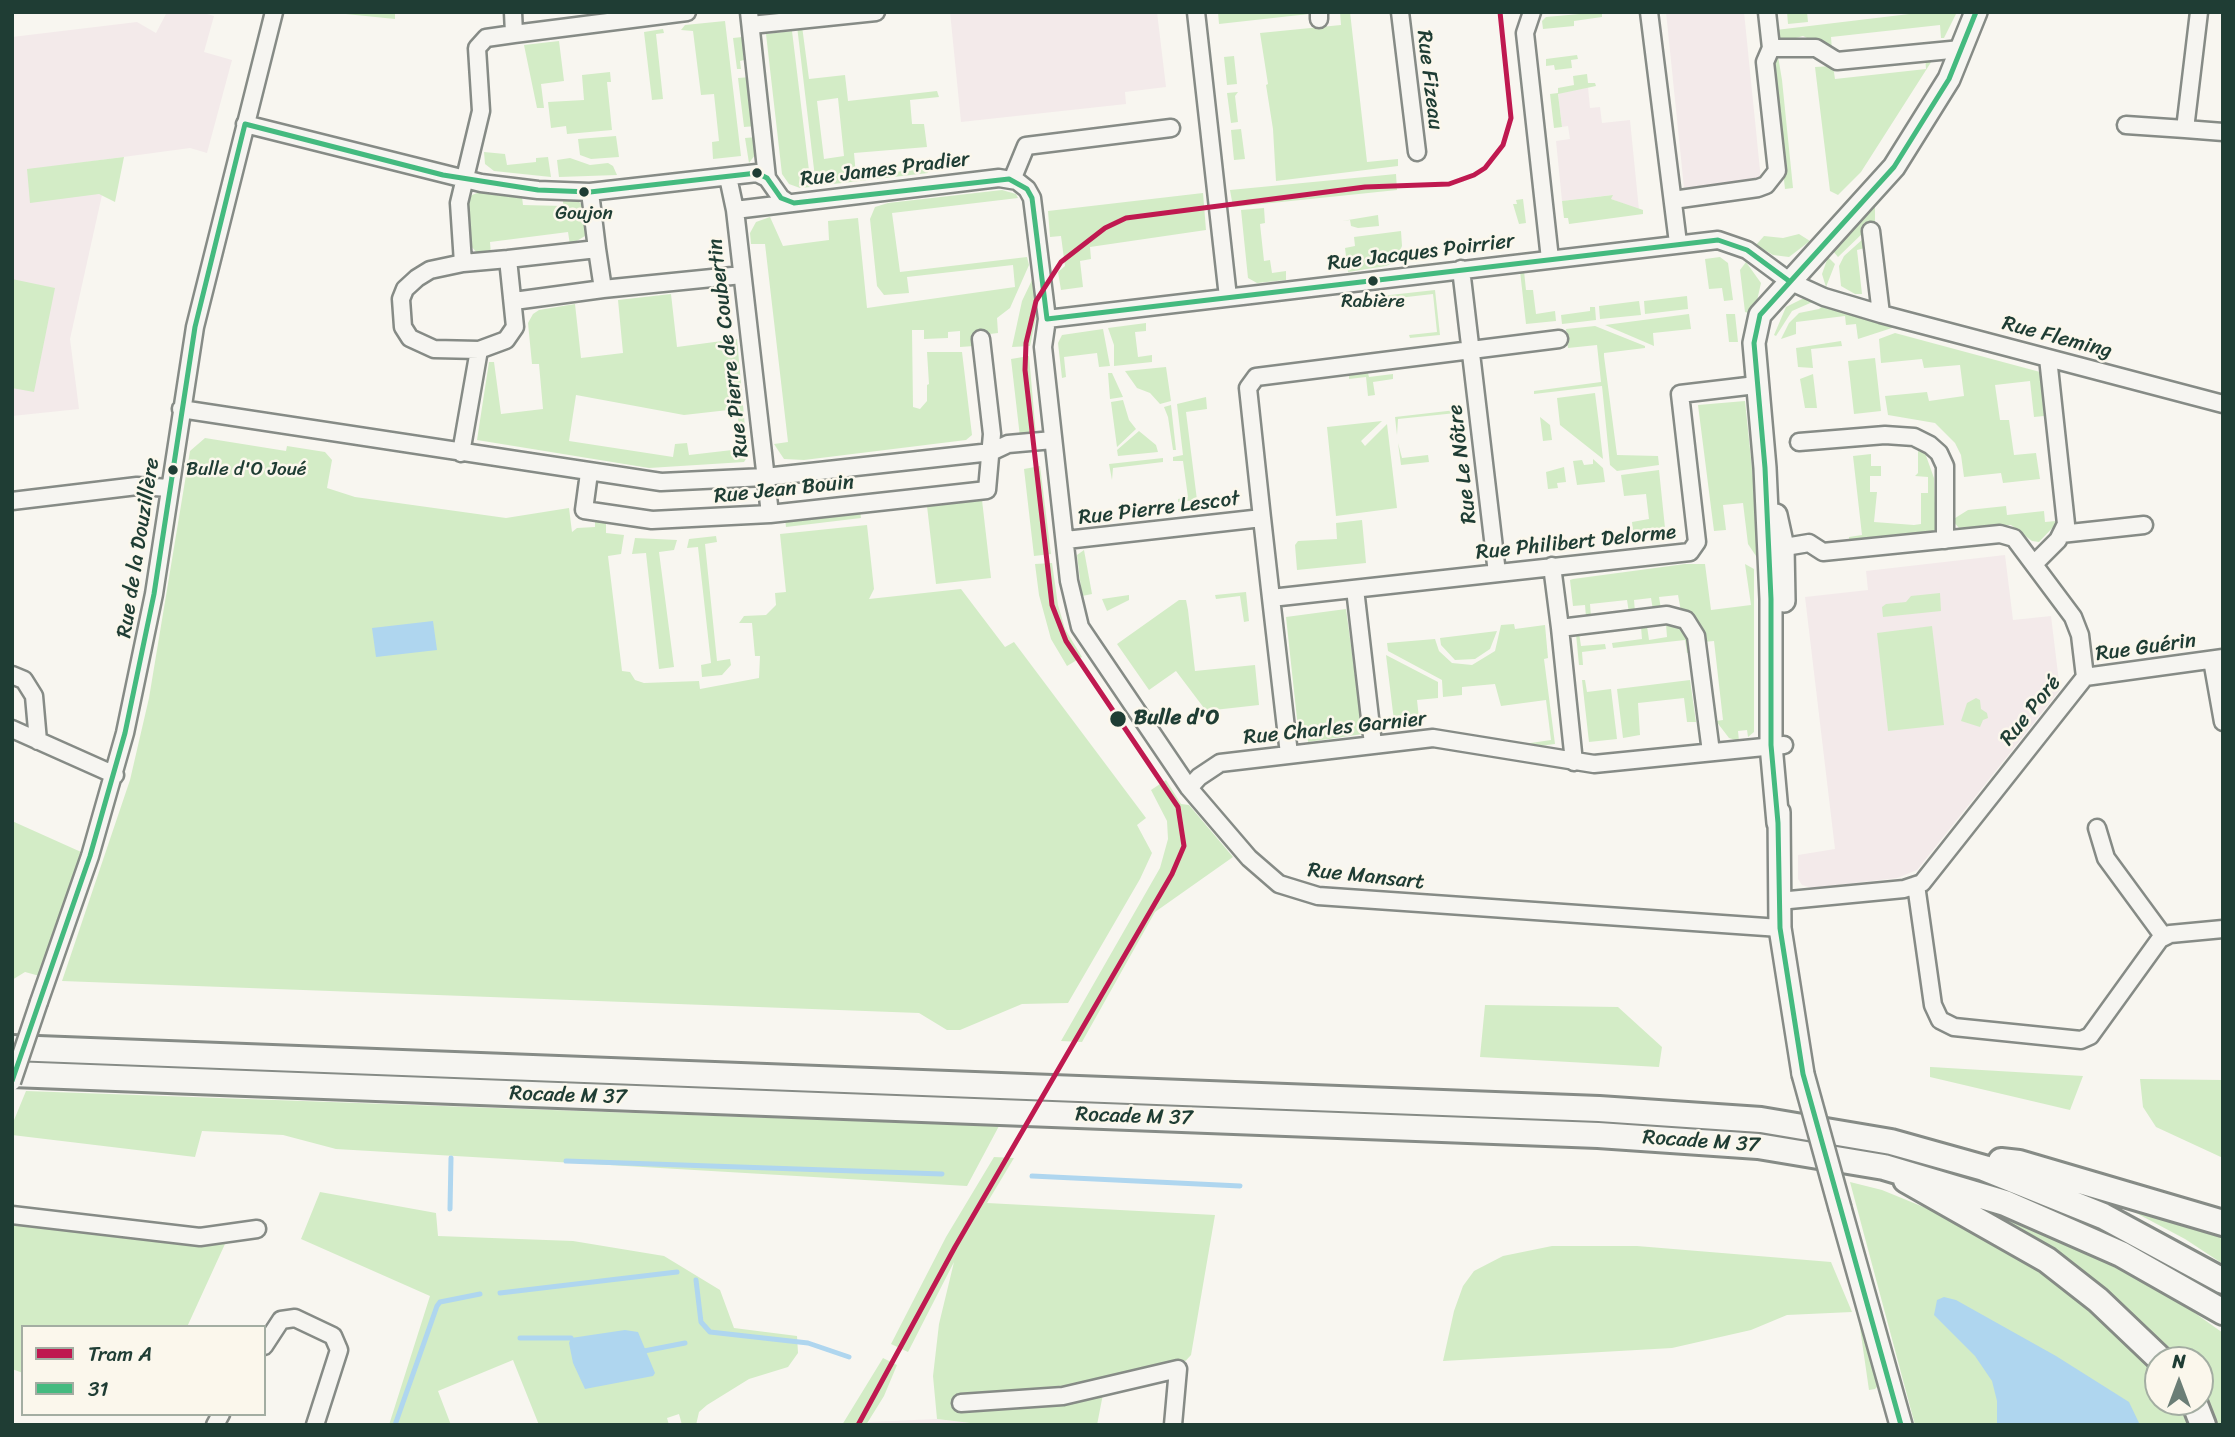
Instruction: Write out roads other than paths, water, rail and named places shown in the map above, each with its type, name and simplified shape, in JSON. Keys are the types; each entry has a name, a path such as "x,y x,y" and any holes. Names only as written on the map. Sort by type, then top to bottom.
{"highway":[{"name":"Rocade M 37","path":"12,1048 1665,1112 1805,1125 1929,1151 2004,1175 2084,1207 2161,1245 2223,1281"},
{"name":"Rocade M 37","path":"12,1074 1651,1137 1791,1149 1884,1167 1976,1193 2064,1227 2149,1268 2223,1312"},
{"path":"1929,1151 2019,1163 2223,1223"},
{"path":"1884,1167 2047,1261 2105,1306 2146,1346"}],"main road":[{"path":"1901,1425 1803,1074 1780,928 1775,548 1756,385 1754,343 1760,315 1894,167 1949,79 1976,12"}],"street":[{"path":"513,12 514,34"},
{"path":"464,263 459,218 464,179 481,111 477,48 486,38 602,17 687,12"},
{"path":"735,211 776,193 750,18 876,12"},
{"path":"1196,12 1228,297"},
{"name":"Rue Fizeau","path":"1399,12 1417,152"},
{"path":"1532,12 1525,33 1550,258"},
{"path":"1649,12 1678,243"},
{"path":"1673,200 1758,188 1766,185 1777,171 1765,62 1771,48 1767,12"},
{"path":"2185,129 2199,12"},
{"name":"Rue de la Douzillère","path":"12,1082 115,775 142,661 181,409 203,290 272,13"},
{"path":"1771,48 1816,48 1837,61 1961,49"},
{"name":"Rue James Pradier","path":"245,124 464,179 538,190 590,192 757,173 776,193 999,178 1012,180"},
{"path":"2126,125 2223,132"},
{"path":"1066,540 1043,347 1047,319 1032,198 1027,189 1012,180 1026,146 1171,128"},
{"name":"Rue Pierre de Coubertin","path":"728,177 735,211 770,514"},
{"path":"590,192 603,289"},
{"path":"1871,231 1881,314"},
{"name":"Rue Jacques Poirrier","path":"1047,319 1718,240 1747,250 1784,287"},
{"path":"508,259 516,318 511,335 495,346 450,352 422,344 406,333 400,317 401,299 411,283 430,270 464,263 597,249"},
{"name":"Rue Le Nôtre","path":"1461,269 1497,573"},
{"path":"514,301 742,275"},
{"name":"Rue Fleming","path":"1784,287 2223,404"},
{"path":"981,339 991,452"},
{"path":"1470,351 1559,340"},
{"path":"461,453 479,350"},
{"name":"Rue Pierre Lescot","path":"1066,540 1262,518 1248,388 1256,377 1470,351"},
{"path":"2035,563 2061,534 2066,524 2048,358"},
{"name":"Rue Philibert Delorme","path":"1271,598 1690,552 1695,548 1697,536 1680,394 1756,385"},
{"name":"Rue Jean Bouin","path":"181,409 661,482 765,477 991,452 1008,444 1053,440"},
{"path":"1799,442 1885,435 1914,436 1930,445 1939,453 1945,466 1945,540"},
{"name":"Rue Jean Bouin","path":"589,473 583,510 665,521 770,514 987,489 991,452"},
{"path":"12,501 137,486 170,488"},
{"path":"1262,518 1289,754"},
{"path":"2061,534 2144,524"},
{"name":"Rue Poré","path":"1775,548 1809,543 1824,552 2000,534 2014,538 2073,617 2080,635 2085,677 1922,883 1916,885"},
{"name":"Rue Mansart","path":"1066,540 1069,581 1080,626 1189,788 1249,858 1269,876 1308,894 1483,910 1780,928"},
{"path":"1552,566 1574,762"},
{"path":"1355,589 1373,744"},
{"path":"1560,628 1667,615 1686,620 1696,636 1711,752"},
{"name":"Rue Guérin","path":"2085,677 2217,659 2223,722"},
{"path":"12,675 24,680 34,696 38,741"},
{"path":"12,729 115,775"},
{"name":"Rue Charles Garnier","path":"1189,788 1199,777 1220,764 1433,737 1594,764 1777,745"},
{"path":"2097,828 2106,858 2164,937"},
{"path":"1779,901 1904,889 1916,885 1933,1004 1940,1020 1954,1027 2081,1040 2090,1036 2164,937 2223,929"},
{"path":"12,1215 200,1237 257,1229"},
{"path":"266,1343 284,1319 295,1318 333,1336 339,1350 315,1425"},
{"path":"961,1404 1063,1396 1178,1369 1173,1425"}],"water":[{"path":"433,621 437,650 376,657 372,628"},
{"path":"1944,1297 1956,1300 2056,1356 2129,1402 2140,1425 1997,1425 1997,1401 1992,1381 1975,1356 1934,1315 1937,1300"},
{"path":"625,1330 638,1332 655,1373 653,1376 585,1389 573,1363 569,1343 571,1338"}],"waterway":[{"path":"450,1209 451,1158"},
{"path":"566,1161 942,1174"},
{"path":"1032,1176 1240,1186"},
{"path":"500,1293 677,1272"},
{"path":"696,1280 701,1322 710,1332 808,1343 849,1357"},
{"path":"395,1425 437,1306 440,1302 480,1294"},
{"path":"520,1338 571,1338"},
{"path":"644,1351 685,1343"}],"tram line":[{"name":"A","path":"858,1425 955,1247 1172,874 1184,846 1178,807 1066,641 1052,605 1025,370 1026,343 1036,301 1061,262 1105,228 1126,218 1365,187 1449,184 1474,175 1485,168 1503,145 1511,118 1500,12"}],"place":[{"name":"Goujon","path":"584,192"},
{"name":"Rabière","path":"1373,281"},
{"name":"Bulle d'O Joué","path":"173,470"},
{"name":"Bulle d'O","path":"1118,719"}]}
